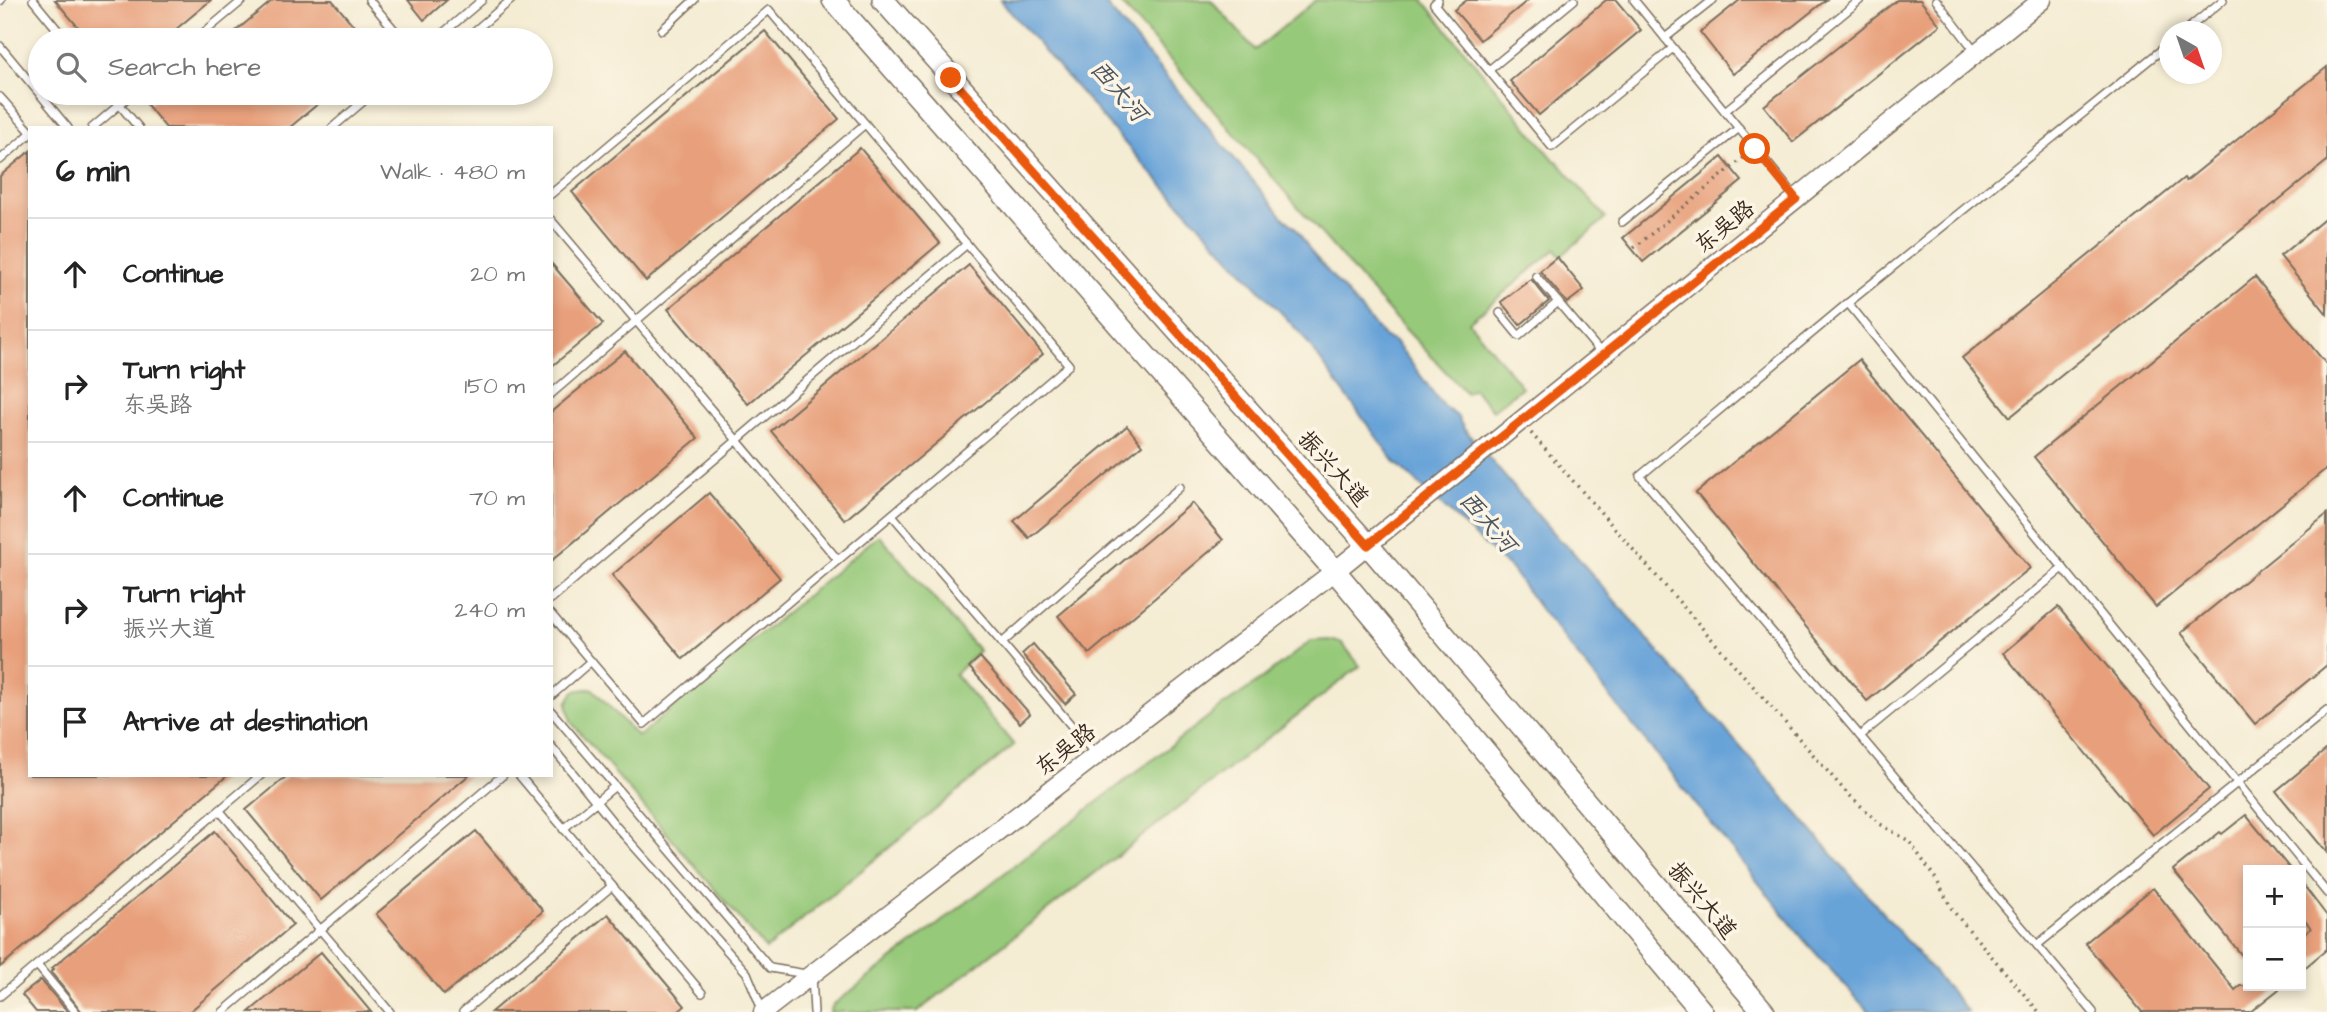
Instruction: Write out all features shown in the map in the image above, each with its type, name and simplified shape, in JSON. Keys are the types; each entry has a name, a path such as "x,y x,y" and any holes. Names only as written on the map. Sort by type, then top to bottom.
{"main road":[{"path":"833,0 1335,572 1702,1012"},
{"name":"振兴大道","path":"883,0 1368,545 1764,1012"}],"street":[{"name":"东吴路","path":"763,1012 1335,572 2042,0"}],"lane":[{"path":"33,0 56,28"},
{"path":"209,28 243,0"},
{"path":"369,0 393,28"},
{"path":"449,28 482,0"},
{"path":"478,28 511,0"},
{"path":"662,30 694,0"},
{"path":"1438,0 1434,4 1552,147 1673,48"},
{"path":"1489,70 1574,0"},
{"path":"1634,0 1796,199"},
{"path":"1665,38 1713,0"},
{"path":"1724,111 1860,0"},
{"path":"1936,0 1977,53"},
{"path":"2197,21 2223,0"},
{"path":"553,192 769,10 1069,365 644,724 553,616"},
{"path":"0,47 28,80"},
{"path":"2093,1012 1640,476 2159,51"},
{"path":"0,97 28,131"},
{"path":"49,105 66,126"},
{"path":"94,126 118,105"},
{"path":"120,105 137,126"},
{"path":"334,126 359,105"},
{"path":"553,392 865,124"},
{"path":"1622,222 1739,128"},
{"path":"0,160 28,135"},
{"path":"553,222 838,560"},
{"path":"553,596 967,244"},
{"path":"1536,276 1602,355"},
{"path":"1500,313 1519,336 1558,302"},
{"path":"1848,303 2327,893"},
{"path":"1002,643 1180,487"},
{"path":"892,515 1097,755"},
{"path":"1860,736 2063,568"},
{"path":"553,694 591,661"},
{"path":"2037,945 2327,710"},
{"path":"553,713 771,968 811,975 814,1012"},
{"path":"553,748 596,802 747,973 763,1012"},
{"path":"0,996 259,777"},
{"path":"223,1012 501,777"},
{"path":"521,777 702,993"},
{"path":"564,829 615,786"},
{"path":"220,810 390,1012"},
{"path":"463,1012 612,886"},
{"path":"37,965 76,1012"}],"path":[{"path":"1634,248 1755,149"},
{"path":"1521,421 1845,791 1880,824 1909,841 1936,879 1953,911 2039,1012"}],"green space":[{"path":"1118,0 1211,0 1255,50 1316,0 1423,0 1555,161 1606,218 1561,256 1556,249 1469,322 1522,387 1493,410 1473,389 1466,393 1393,316"},
{"path":"879,535 979,651 955,674 1014,745 766,949 571,722 567,703 574,691 592,688 638,737"},
{"path":"1329,640 1342,643 1360,666 917,1012 830,1012 833,1005 1221,707 1311,641"}],"water":[{"name":"西大河","path":"1000,0 1102,0 1284,218 1295,227 1312,253 1385,338 1394,341 1443,406 1457,416 1464,429 1559,540 1572,551 1968,1012 1869,1012 1804,940 1511,569 1395,462 1301,334 1143,164"}],"building":[{"path":"55,0 211,0 177,28 79,28"},
{"path":"273,0 332,0 356,28 239,28"},
{"path":"408,0 447,0 424,20"},
{"path":"1467,0 1528,0 1480,40 1454,10"},
{"path":"1606,0 1616,0 1641,30 1539,115 1510,81"},
{"path":"1740,0 1826,0 1733,74 1700,32"},
{"path":"1897,0 1920,0 1940,25 1793,142 1764,106"},
{"path":"765,31 839,119 646,281 572,192"},
{"path":"2327,67 2327,161 2010,417 1962,358 2184,178 2186,181"},
{"path":"147,105 317,105 291,126 164,126"},
{"path":"860,148 940,243 748,404 668,309"},
{"path":"28,153 28,777 226,777 0,967 0,176"},
{"path":"1722,157 1742,181 1643,262 1623,238"},
{"path":"2327,217 2327,314 2280,256"},
{"path":"1557,257 1584,290 1567,303 1540,271"},
{"path":"553,265 603,324 553,365"},
{"path":"969,265 1043,354 845,520 771,431"},
{"path":"2255,277 2327,365 2327,468 2156,607 2034,457"},
{"path":"1531,279 1549,301 1520,325 1501,302"},
{"path":"625,351 698,438 553,559 553,410"},
{"path":"1859,360 2030,568 1867,701 1696,493"},
{"path":"1127,426 1142,445 1029,538 1014,521"},
{"path":"709,493 780,578 683,659 612,575"},
{"path":"1192,503 1223,540 1089,654 1058,616"},
{"path":"2327,514 2327,665 2255,724 2181,633"},
{"path":"2058,607 2209,789 2153,835 2003,653"},
{"path":"1033,644 1076,694 1065,704 1022,654"},
{"path":"980,657 1030,714 1020,723 969,667"},
{"path":"2327,749 2327,853 2276,791"},
{"path":"286,777 467,777 321,900 246,810"},
{"path":"2246,815 2287,865 2243,865 2243,957 2173,870 2220,832 2222,834"},
{"path":"215,831 293,925 189,1012 82,1012 51,972 54,969 52,968"},
{"path":"476,831 543,911 444,995 376,914"},
{"path":"2153,888 2235,990 2243,986 2243,991 2277,991 2250,1012 2142,1012 2085,943"},
{"path":"2306,889 2327,916 2327,949 2306,967 2306,932 2311,928 2306,922"},
{"path":"608,914 685,1006 678,1012 491,1012"},
{"path":"321,952 371,1012 249,1012"},
{"path":"41,980 68,1012 36,1012 22,995"}],"route":[{"path":"951,78 1368,545 1796,199 1755,149"}]}
